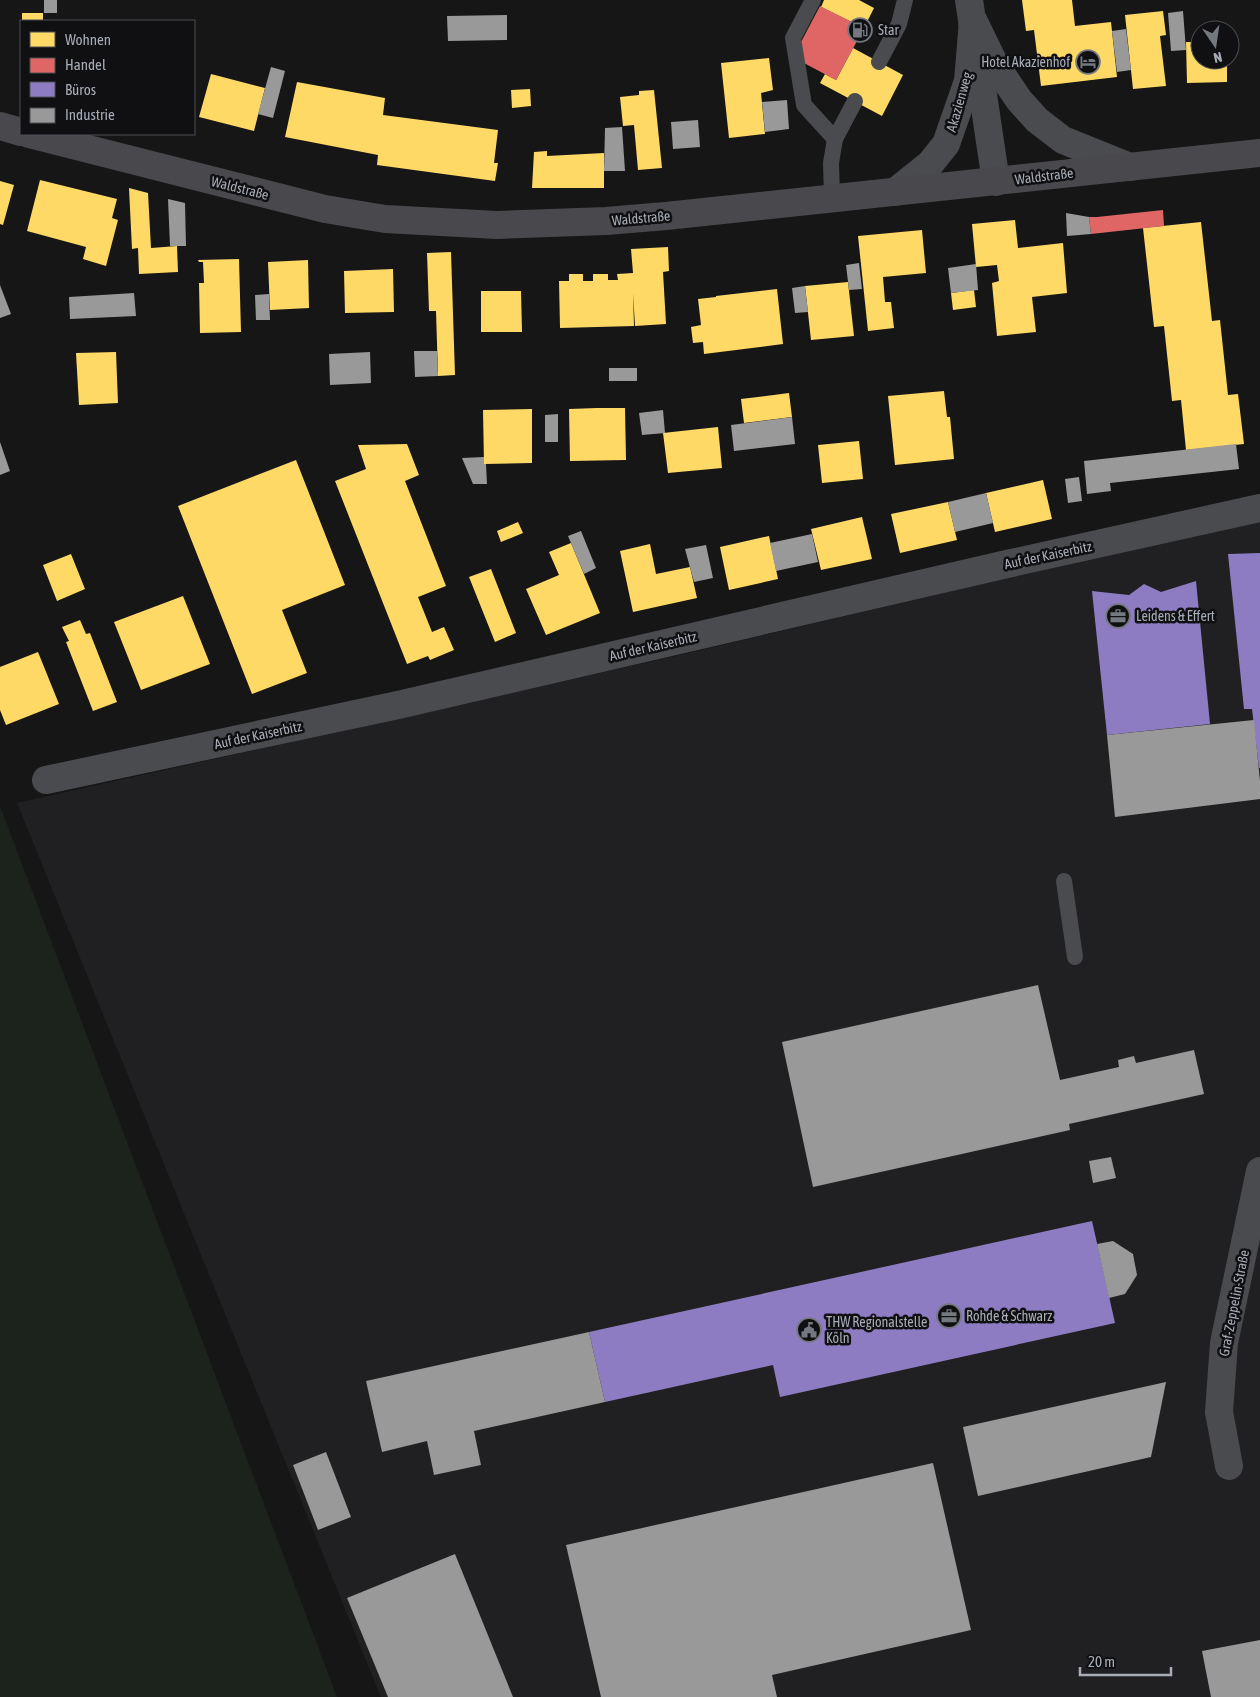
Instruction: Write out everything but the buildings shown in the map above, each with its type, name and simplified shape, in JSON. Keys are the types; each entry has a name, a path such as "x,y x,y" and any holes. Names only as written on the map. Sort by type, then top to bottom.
{"main road":[{"path":"0,126 20,132"},
{"name":"Waldstraße","path":"33,135 318,207 385,219 497,225 606,221 996,182 1260,153"}],"street":[{"path":"971,10 994,63 1018,100 1037,120 1063,140 1130,166"},
{"name":"Akazienweg","path":"971,10 996,182"},
{"name":"Akazienweg","path":"896,192 930,164 946,144 968,81 971,10"},
{"name":"Auf der Kaiserbitz","path":"46,780 398,705 1007,564 1260,508"},
{"name":"Graf-Zeppelin-Straße","path":"1229,1466 1219,1412 1224,1343 1260,1171"}],"lane":[{"path":"813,0 793,38 804,105 835,139"},
{"path":"879,62 899,24 904,0"},
{"path":"832,198 831,163 835,139 855,102"},
{"path":"1064,881 1075,957"}],"shaded area":[{"path":"1260,519 1260,1697 381,1697 17,803 676,656"},
{"path":"0,806 337,1697 0,1697"}],"place":[{"name":"Star","path":"860,30"},
{"name":"Hotel Akazienhof","path":"1088,62"},
{"name":"Leidens & Effert","path":"1118,616"},
{"name":"Rohde & Schwarz","path":"949,1316"},
{"name":"THW Regionalstelle Köln","path":"809,1330"}]}
